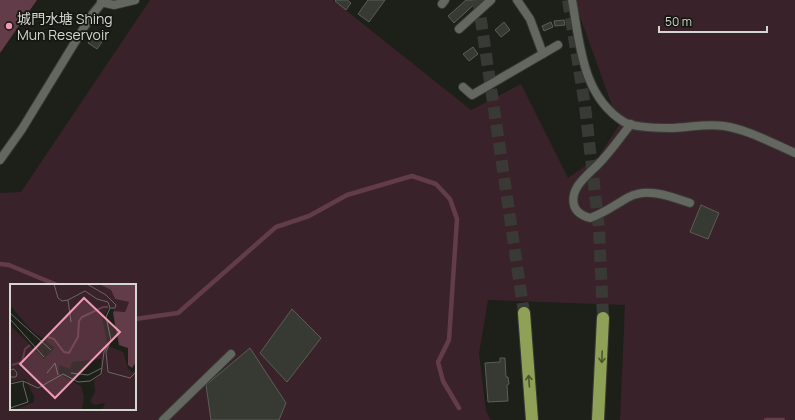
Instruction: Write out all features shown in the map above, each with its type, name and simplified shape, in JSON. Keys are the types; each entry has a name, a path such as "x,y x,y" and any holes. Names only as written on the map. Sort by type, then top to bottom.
{"highway":[{"path":"524,313 532,420"},
{"path":"598,420 603,318"}],"lane":[{"path":"0,160 22,129 102,1 114,5 135,0"},
{"path":"459,29 491,0"},
{"path":"517,0 530,19 543,54"},
{"path":"572,0 582,57 593,89 601,100 624,122 670,128 708,124 725,126 743,131 795,153"},
{"path":"463,87 472,95 558,45"},
{"path":"631,124 604,159 577,186 574,200 575,207 579,213 590,218 631,196 643,193 664,194 690,203"},
{"path":"163,420 231,354"}],"shaded area":[{"name":"城門水塘 Shing Mun Reservoir","path":"0,0 37,0 0,53"},
{"path":"150,0 333,0 471,110 521,84 568,178 599,156 619,125 574,0 795,0 795,420 620,420 625,305 488,300 479,354 486,411 491,420 0,420 0,193 21,192"}],"building":[{"path":"347,0 351,3 346,10 335,1"},
{"path":"368,0 385,0 369,22 358,14"},
{"path":"466,0 479,0 454,23 448,16"},
{"path":"564,20 565,25 555,26 554,21"},
{"path":"504,22 510,30 501,37 495,30"},
{"path":"551,22 553,27 544,31 542,26"},
{"path":"94,32 104,39 97,49 88,43"},
{"path":"473,47 478,54 469,61 463,54"},
{"path":"701,205 719,213 708,239 690,232"},
{"path":"292,309 321,338 287,382 260,353"},
{"path":"250,348 286,403 279,420 211,420 206,385"},
{"path":"500,358 505,358 506,377 508,377 509,384 507,385 508,401 488,402 485,363 500,362"}],"waterway":[{"path":"136,319 178,313 276,227 309,216 347,195 412,176 436,184 450,199 457,219 449,340 438,362 443,381 459,408"},
{"path":"0,264 9,265 55,284"},
{"path":"766,420 783,420"}],"tunnel":[{"path":"478,0 524,313"},
{"path":"568,0 585,106 599,228 603,318"}],"place":[{"name":"城門水塘 Shing Mun Reservoir","path":"9,26"}]}
